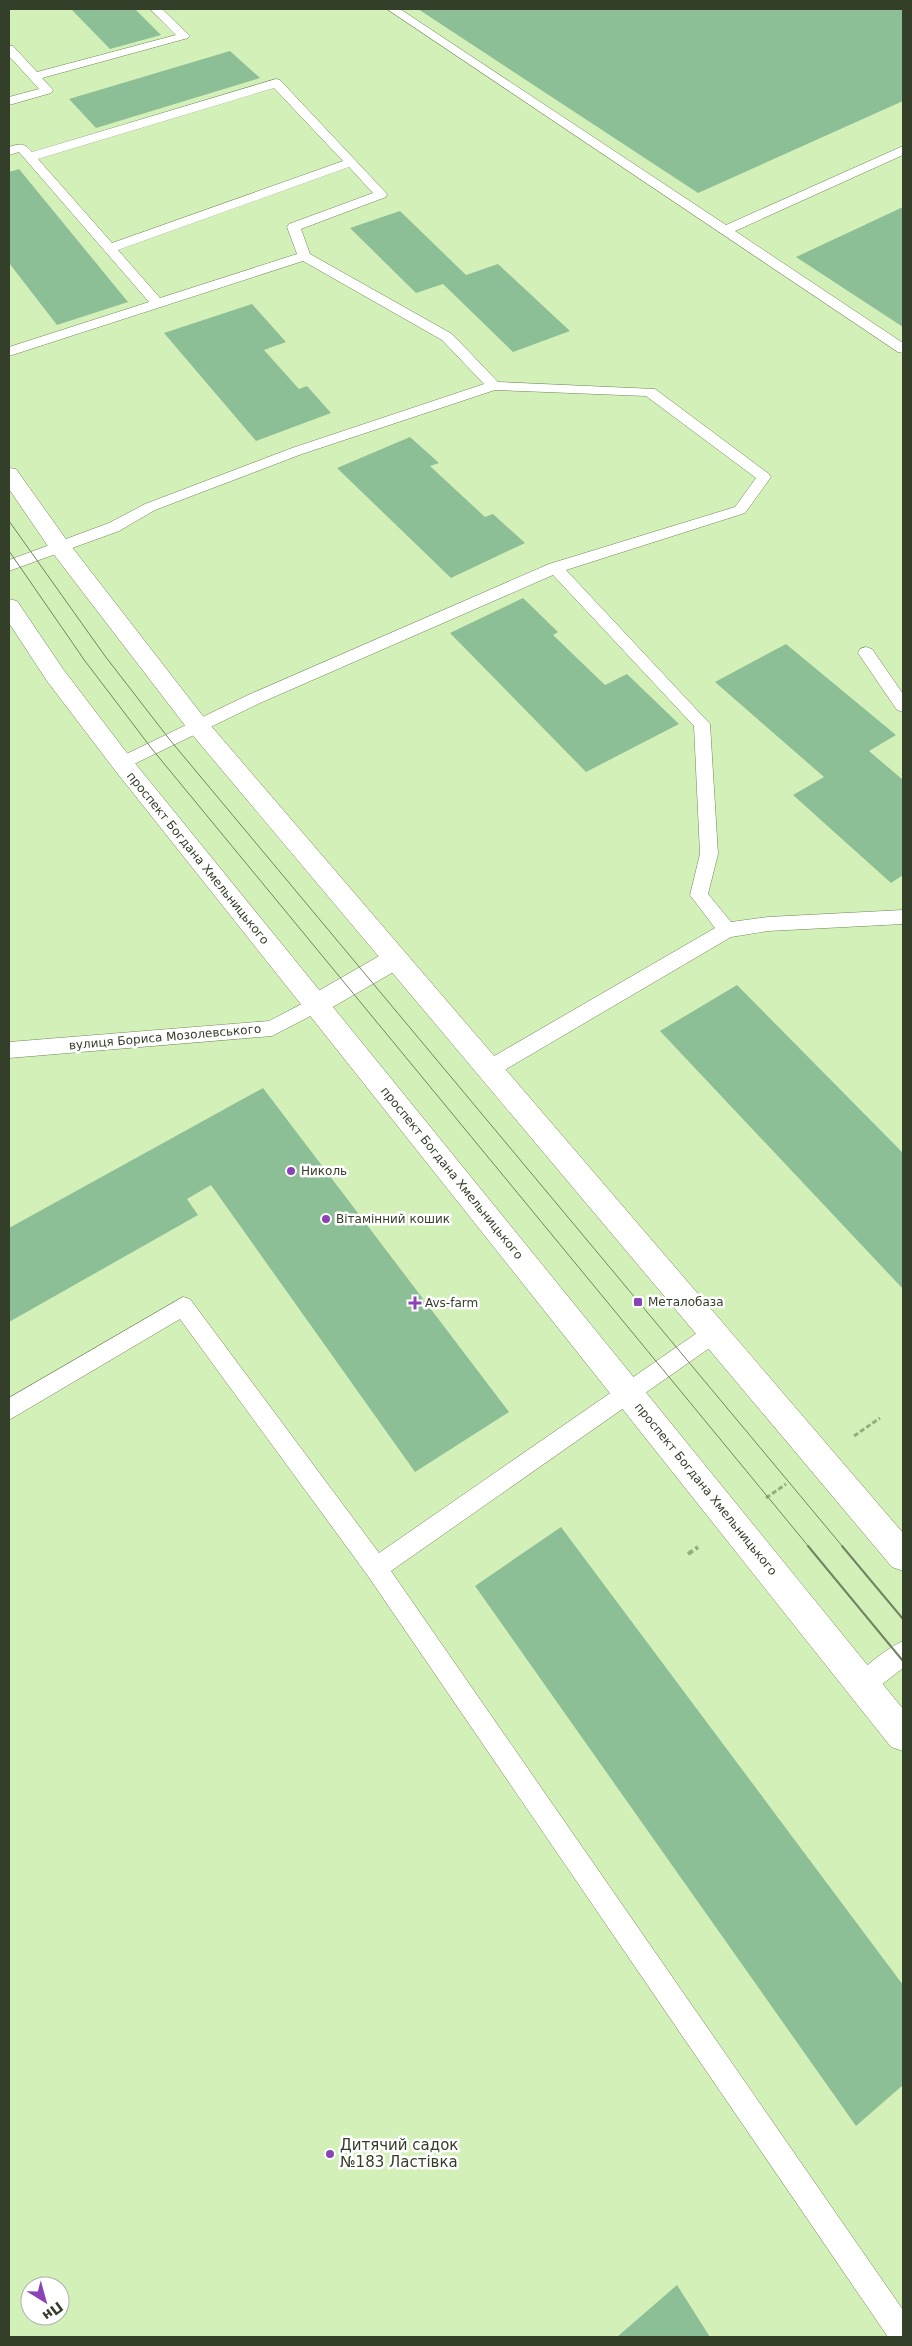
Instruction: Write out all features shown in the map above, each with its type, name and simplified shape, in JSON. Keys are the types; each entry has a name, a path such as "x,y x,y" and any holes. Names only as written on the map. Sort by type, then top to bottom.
{"main road":[{"path":"9,474 60,547 198,726 903,1556"},
{"name":"проспект Богдана Хмельницького","path":"9,606 55,675 122,763 903,1735"},
{"path":"315,1004 395,959"}],"lane":[{"path":"34,76 184,36 156,9"},
{"path":"393,9 903,349"},
{"path":"9,49 47,90 9,101"},
{"path":"30,157 276,83 381,194 294,227 304,256 447,337 494,386"},
{"path":"9,151 21,147 158,303"},
{"path":"726,230 903,150"},
{"path":"110,248 351,162"},
{"path":"9,352 56,339 158,303 304,256"},
{"path":"9,566 114,527 150,507 297,451 494,386 650,392 764,477 740,510 555,568 254,699 122,763"},
{"path":"555,568 702,724 708,854 699,896 727,930"},
{"path":"866,653 903,706"},
{"path":"489,1069 727,930 768,924 903,917"},
{"name":"вулиця Бориса Мозолевського","path":"9,1050 272,1028 315,1004"},
{"path":"9,1410 183,1306 376,1568 903,2334"},
{"path":"376,1568 714,1333"},
{"path":"863,1684 903,1653"}],"path":[{"path":"688,1554 880,1418"}],"building":[{"path":"71,9 135,9 161,35 110,49"},
{"path":"418,9 903,9 903,101 698,193"},
{"path":"230,51 260,78 96,128 69,99"},
{"path":"19,169 128,302 57,325 9,263 9,172"},
{"path":"903,207 903,327 796,257"},
{"path":"400,211 466,275 498,264 570,331 513,352 443,284 416,293 350,228"},
{"path":"252,304 286,342 264,350 299,389 307,386 331,413 256,441 164,333"},
{"path":"410,437 439,463 430,466 485,517 493,514 525,543 451,578 337,468"},
{"path":"523,598 558,632 553,635 605,685 627,674 679,724 586,772 450,633"},
{"path":"786,644 896,735 869,751 903,780 903,875 891,883 793,795 824,777 715,682"},
{"path":"737,985 903,1153 903,1289 660,1031"},
{"path":"263,1088 509,1412 415,1472 211,1185 187,1199 198,1215 9,1322 9,1228"},
{"path":"561,1527 903,1985 903,2085 856,2126 475,1586"},
{"path":"677,2285 710,2337 617,2337"}],"tram line":[{"path":"9,521 105,656 170,740 843,1547"},
{"path":"9,551 85,661 152,749 809,1547"},
{"path":"808,1546 903,1661"},
{"path":"842,1546 903,1619"}],"place":[{"name":"Николь","path":"291,1171"},
{"name":"Вітамінний кошик","path":"326,1219"},
{"name":"Металобаза","path":"638,1302"},
{"name":"Avs-farm","path":"415,1303"},
{"name":"Дитячий садок №183 Ластівка","path":"330,2154"}]}
